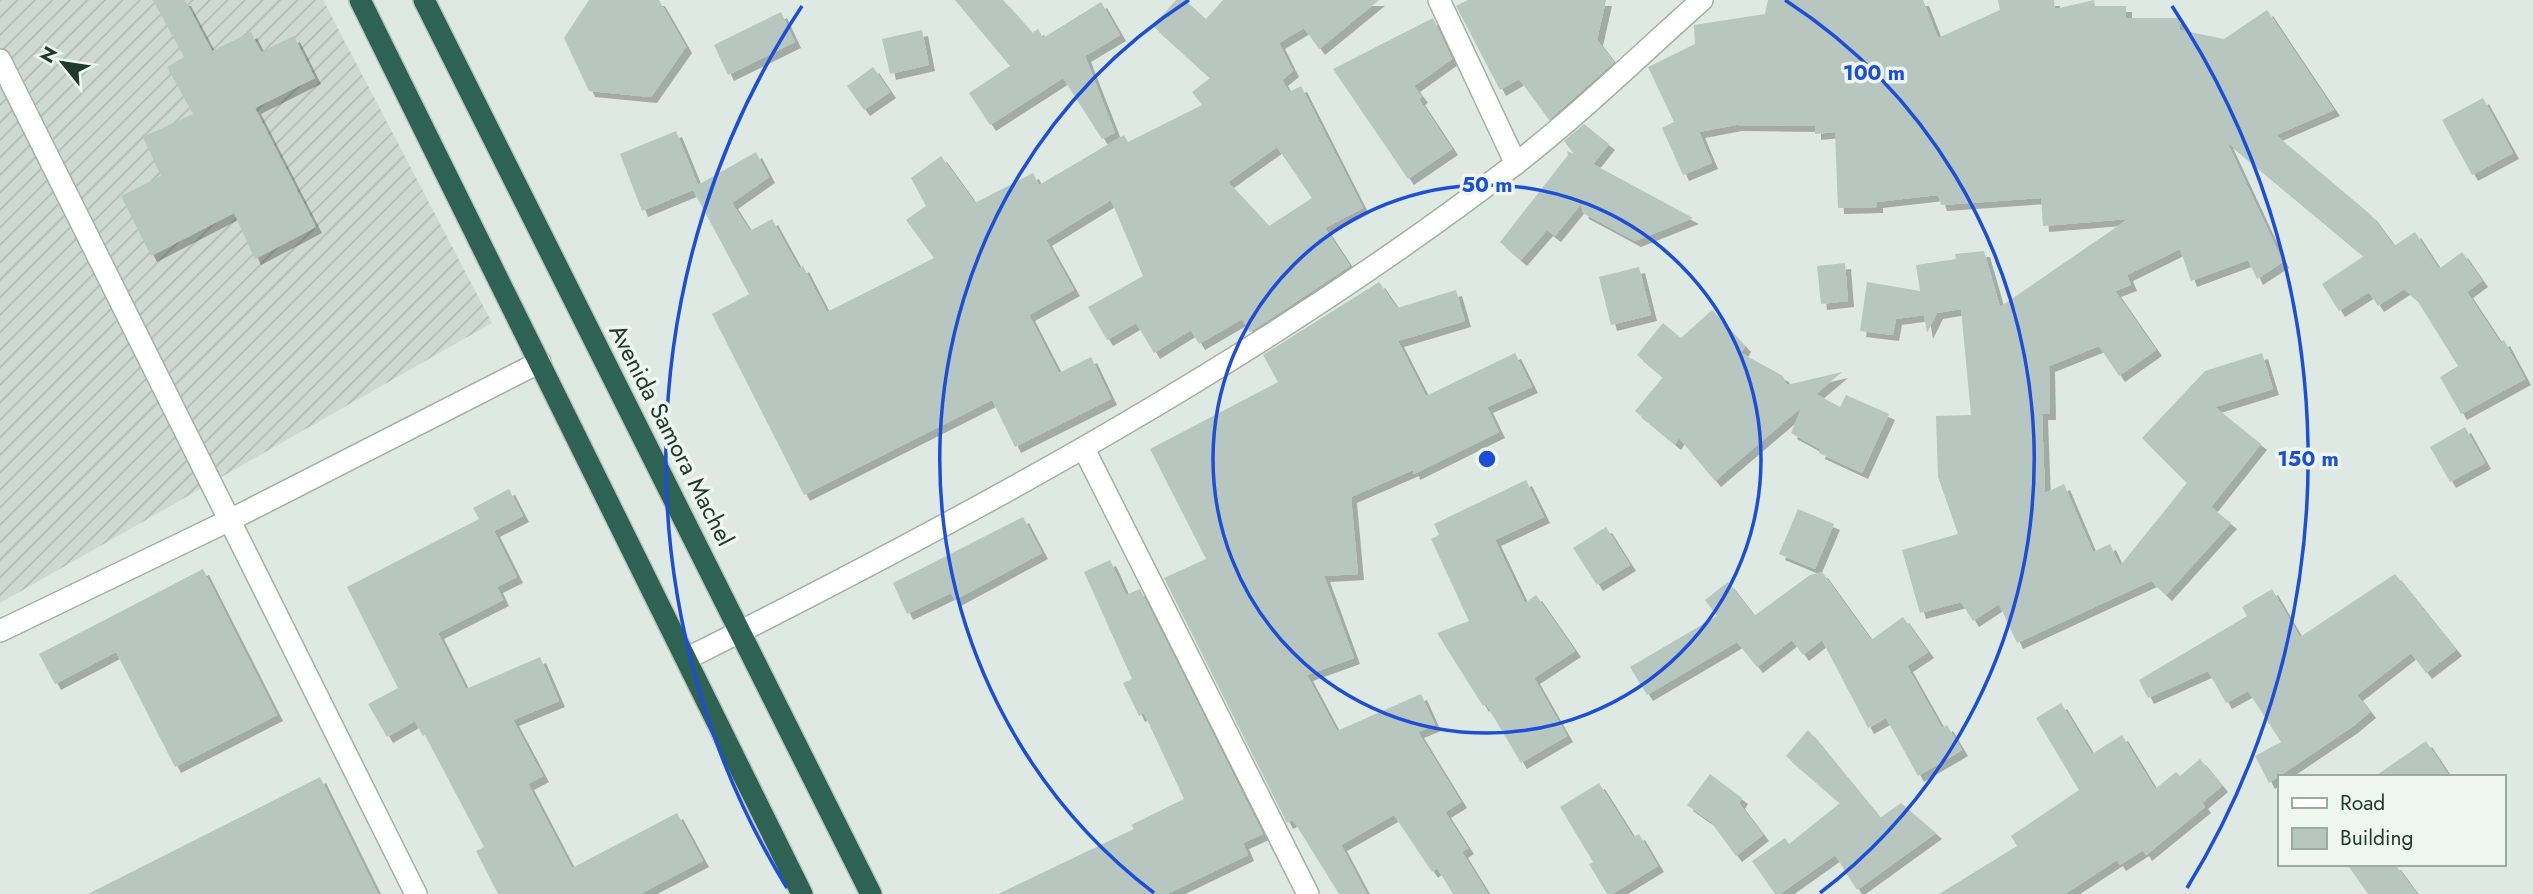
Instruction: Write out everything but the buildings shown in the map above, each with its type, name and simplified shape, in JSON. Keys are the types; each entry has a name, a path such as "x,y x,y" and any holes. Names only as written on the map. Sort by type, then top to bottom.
{"highway":[{"path":"360,0 802,894"},
{"name":"Avenida Samora Machel","path":"424,0 871,894"}],"street":[{"path":"1439,0 1516,164"},
{"path":"686,659 1084,449 1246,350 1401,247 1516,164 1702,0"},
{"path":"0,60 232,519 416,894"},
{"path":"0,631 232,519 540,362"},
{"path":"1084,449 1308,894"}],"shaded area":[{"path":"0,0 323,0 492,323 0,603"}]}
